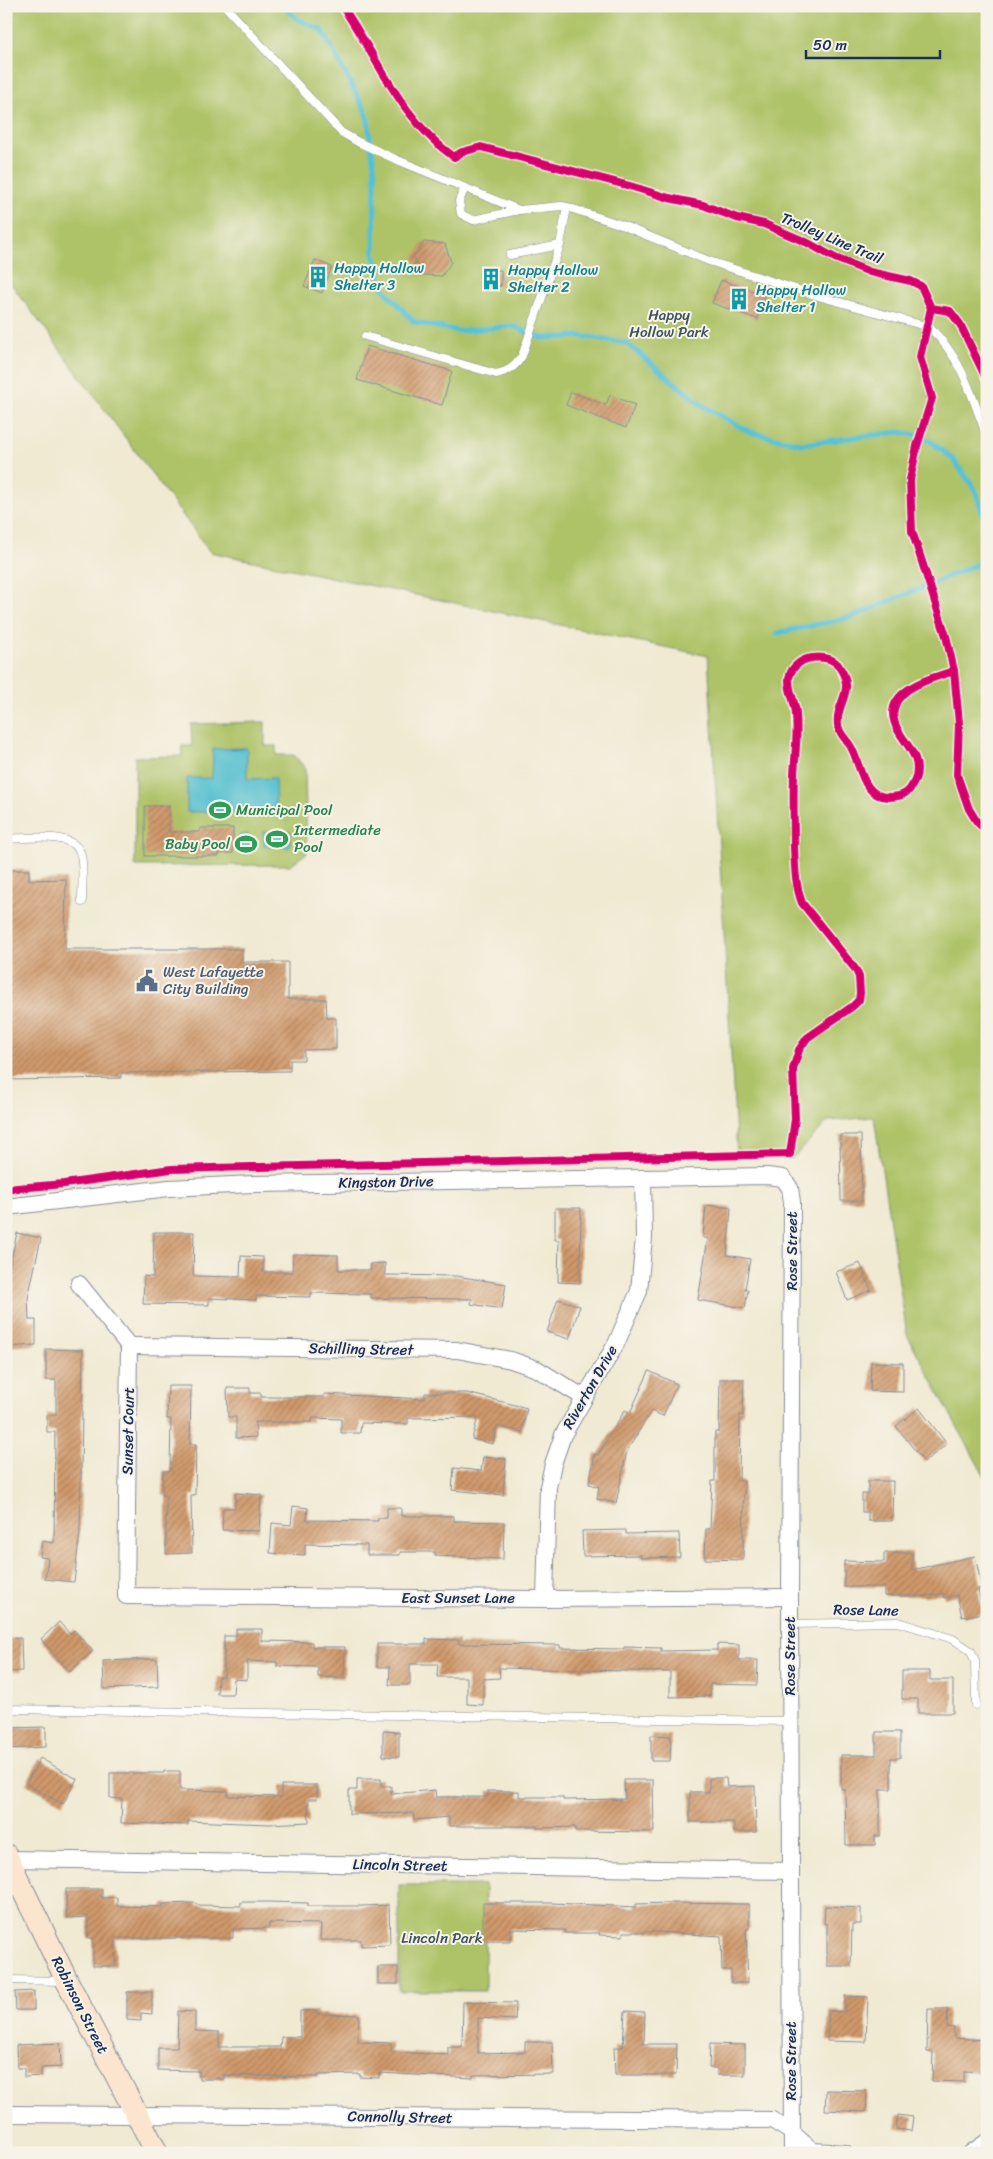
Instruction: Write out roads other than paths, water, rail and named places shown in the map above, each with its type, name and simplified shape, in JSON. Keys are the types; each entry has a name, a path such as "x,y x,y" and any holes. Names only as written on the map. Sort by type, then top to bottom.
{"street":[{"name":"Kingston Drive","path":"6,1207 169,1188 216,1186 768,1176"},
{"name":"Rose Street","path":"768,1176 783,1178 790,1188 792,1202 790,1597 792,2153"},
{"name":"Riverton Drive","path":"545,1599 548,1487 553,1464 563,1434 583,1397 616,1344 639,1291 644,1238 643,1178"},
{"path":"79,1284 129,1346"},
{"name":"Schilling Street","path":"129,1346 457,1350 511,1360 537,1369 583,1397"},
{"name":"Sunset Court","path":"126,1596 129,1346"},
{"name":"East Sunset Lane","path":"126,1596 545,1599 790,1597"},
{"name":"Lincoln Street","path":"7,1857 791,1871"},
{"name":"Robinson Street","path":"7,1857 67,1981 158,2153"},
{"name":"Connolly Street","path":"6,2114 772,2120 791,2132 813,2151 845,2153"},
{"path":"971,2153 987,2142"}],"lane":[{"path":"225,6 341,132 390,157 519,210"},
{"path":"465,188 459,201 461,214 473,220 519,210 562,206 618,224 709,261 811,294 929,327 954,354 966,380 987,437"},
{"path":"365,336 496,374 506,372 516,366 526,345 560,246 567,208"},
{"path":"510,255 560,246"},
{"path":"6,839 67,839 76,846 81,854 82,902"},
{"name":"Rose Lane","path":"790,1624 898,1622 953,1639 971,1651 975,1661 976,1705"},
{"path":"6,1709 790,1721"},
{"path":"6,1980 67,1981"}],"water":[{"path":"247,748 247,779 275,778 276,811 187,812 187,778 212,778 213,749"},
{"name":"Intermediate Pool","path":"290,831 290,847 264,846 263,832"},
{"name":"Baby Pool","path":"246,834 252,836 255,844 250,852 245,854 239,850 237,844 239,835"}],"waterway":[{"path":"284,6 297,19 322,30 367,114 375,173 374,254 383,288 414,322 458,331 513,326 541,338 581,336 626,343 703,406 750,432 802,444 898,432 912,434 930,441 953,459 975,489 987,527"},
{"path":"777,633 852,617 980,563 987,565"}],"place":[{"name":"Happy Hollow Shelter 3","path":"318,277"},
{"name":"Happy Hollow Shelter 2","path":"491,279"},
{"name":"Happy Hollow Shelter 1","path":"739,299"},
{"name":"Municipal Pool","path":"220,810"},
{"name":"Intermediate Pool","path":"277,839"},
{"name":"Baby Pool","path":"246,844"},
{"name":"West Lafayette City Building","path":"147,981"}],"park label":[{"name":"Happy Hollow Park","path":"669,324"},
{"name":"Lincoln Park","path":"442,1938"}]}
